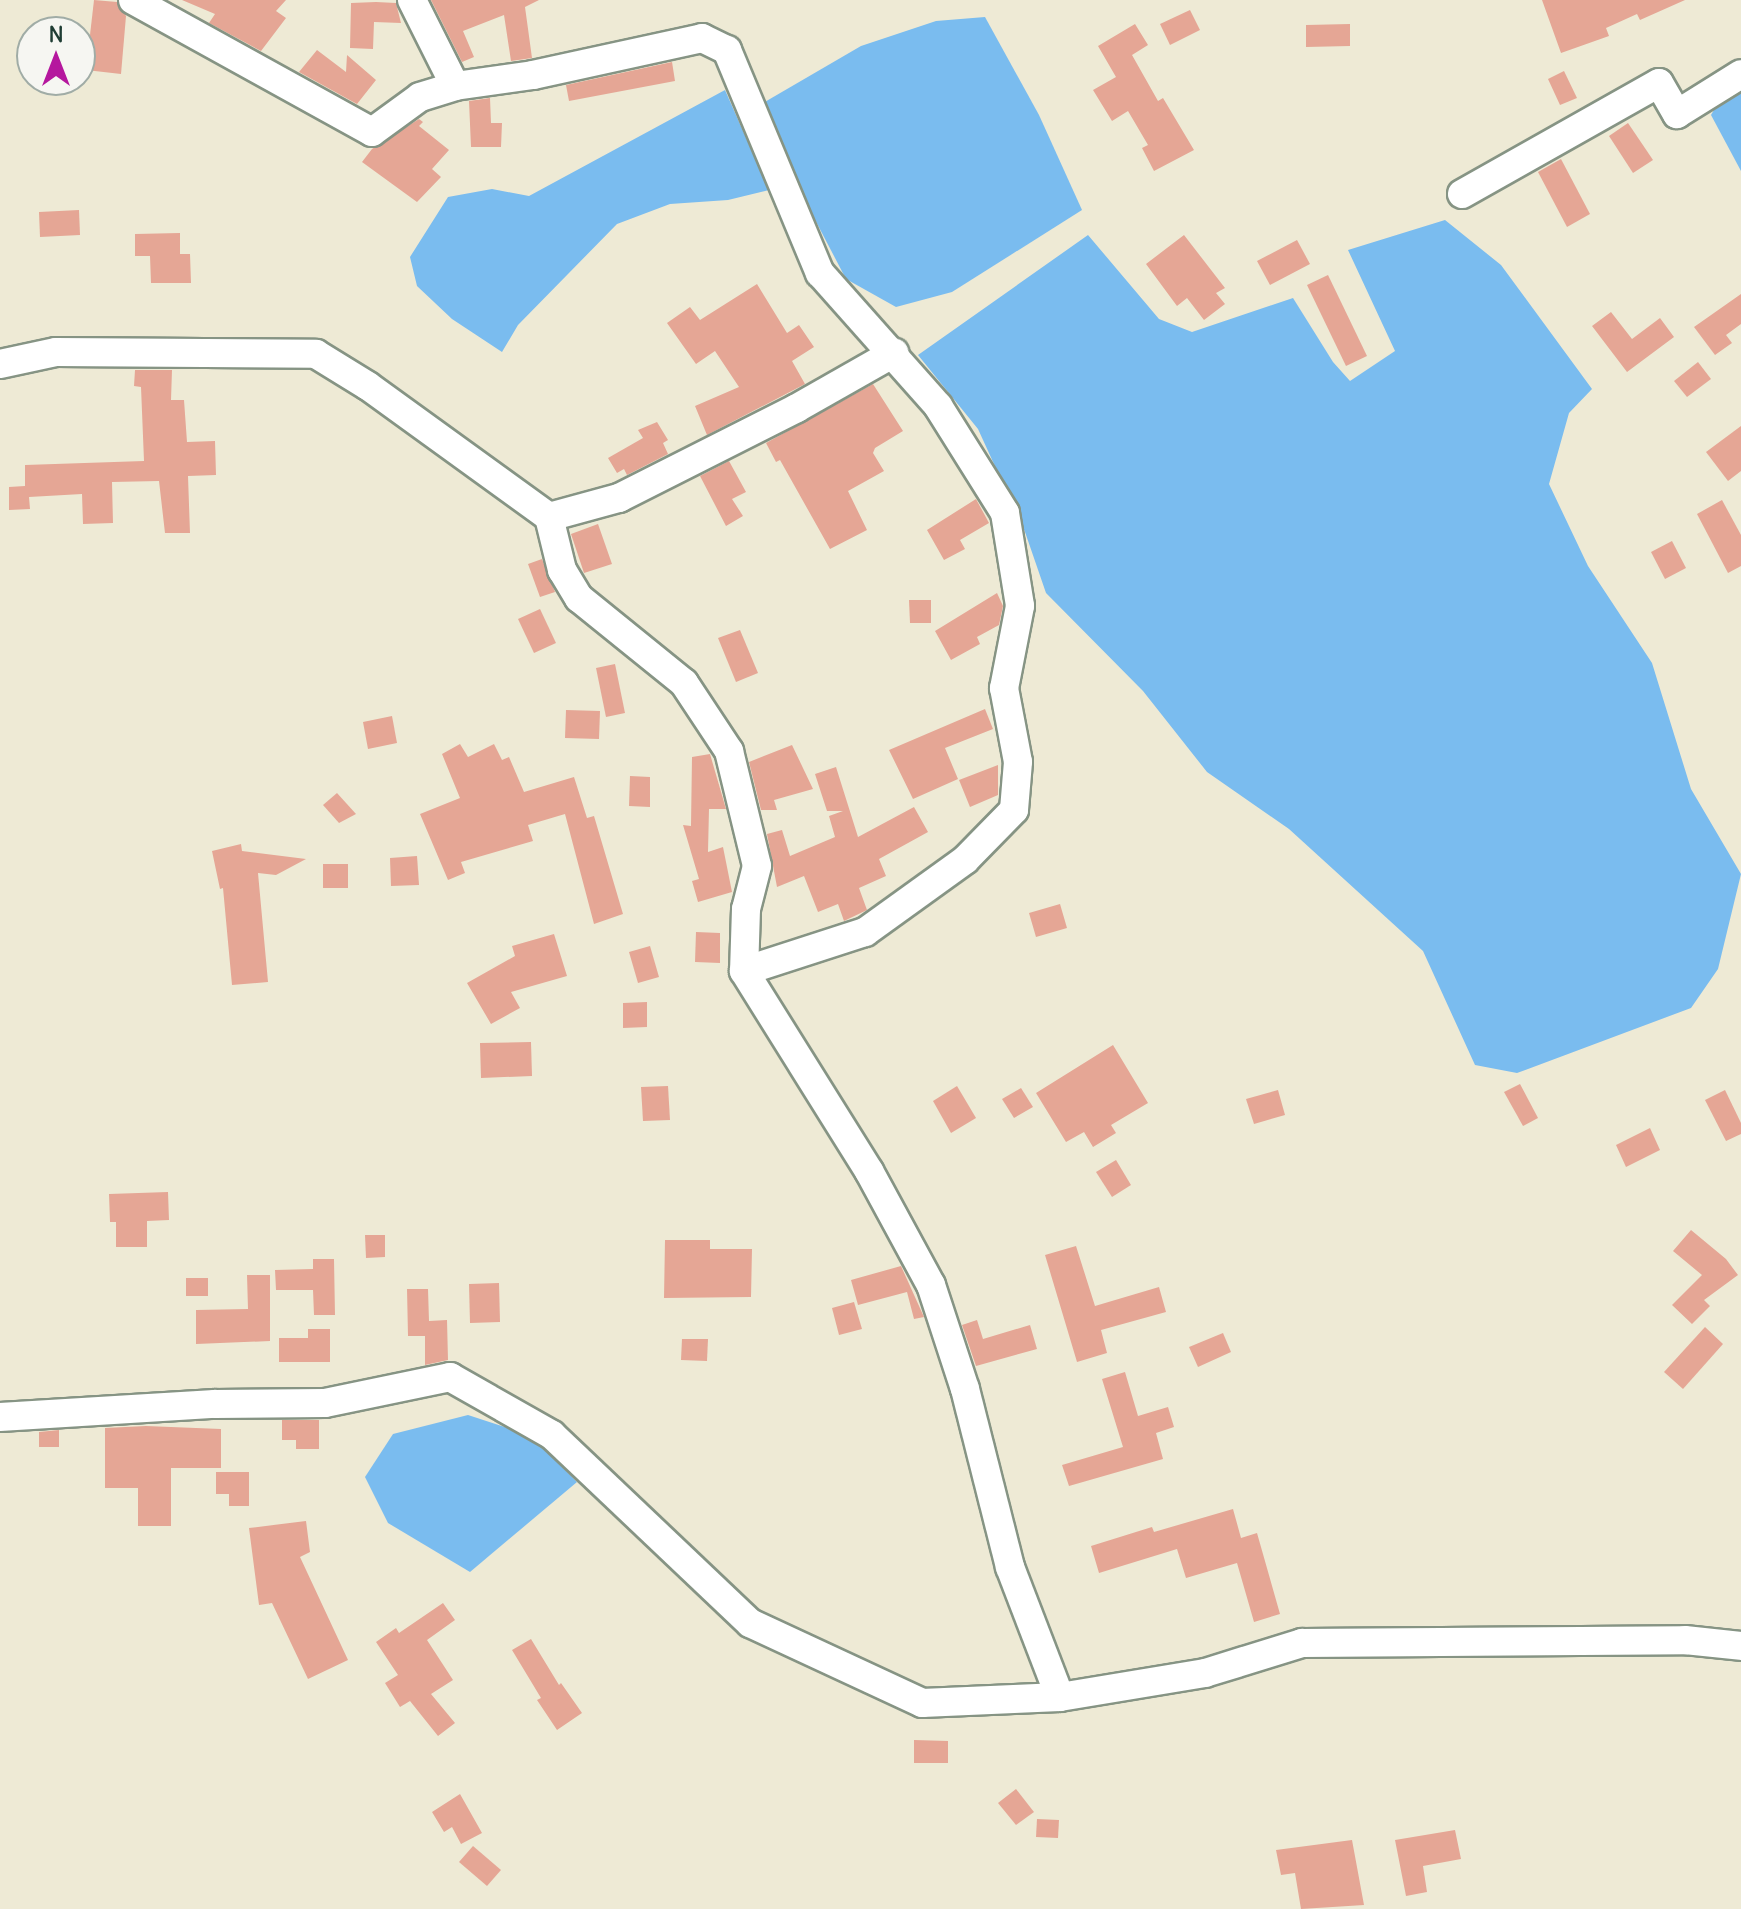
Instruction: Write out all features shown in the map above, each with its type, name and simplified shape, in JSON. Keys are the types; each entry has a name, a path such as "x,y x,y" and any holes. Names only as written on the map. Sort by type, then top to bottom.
{"street":[{"path":"133,0 372,132 420,97 455,86 533,75 702,38 727,50 820,273 938,406 1005,513 1020,606 1004,688 1018,762 1014,810 965,860 865,932 744,971"},
{"path":"412,0 455,86"},
{"path":"1462,194 1659,83 1677,114 1741,74"},
{"path":"0,364 56,352 316,354 368,386 549,517 562,570 579,598 684,683 729,751 757,866 746,909 744,971 869,1171 931,1285 965,1389 1010,1567 1060,1697"},
{"path":"549,517 619,498 797,408 894,353"},
{"path":"0,1417 215,1404 325,1403 450,1377 552,1435 750,1623 922,1703 1060,1697 1205,1673 1302,1643 1685,1640 1741,1646"}],"water":[{"path":"985,17 1039,115 1082,210 952,292 896,307 846,279 800,191 763,103 861,46 936,21"},
{"path":"1741,88 1741,171 1711,115 1721,98"},
{"path":"725,90 769,190 728,200 670,204 617,224 518,325 502,352 452,319 417,286 410,257 448,197 492,189 529,196"},
{"path":"1445,220 1501,265 1592,389 1569,413 1549,484 1588,566 1652,663 1691,789 1741,874 1718,969 1691,1008 1517,1073 1475,1065 1423,951 1289,829 1207,772 1143,691 1046,593 1025,532 978,429 918,355 1088,235 1159,319 1192,332 1293,298 1333,362 1350,381 1395,351 1348,250"},
{"path":"468,1415 532,1436 577,1482 470,1572 388,1523 365,1477 393,1434"}],"building":[{"path":"94,0 117,2 126,16 121,74 96,71 96,16 92,16"},
{"path":"182,0 286,0 276,11 286,18 261,51 209,23 215,14"},
{"path":"431,0 539,0 525,7 532,58 511,61 504,15 463,31 474,57 462,62"},
{"path":"1542,0 1685,0 1640,20 1637,14 1606,28 1609,36 1561,53"},
{"path":"351,3 396,3 401,23 374,22 373,49 350,48"},
{"path":"1190,10 1200,30 1170,45 1160,24"},
{"path":"1135,24 1148,45 1132,55 1158,101 1163,98 1194,150 1154,171 1142,148 1148,145 1128,111 1112,121 1093,90 1116,77 1098,46"},
{"path":"1350,24 1350,46 1306,47 1306,25"},
{"path":"317,50 346,72 347,55 376,80 357,104 299,72"},
{"path":"672,62 675,81 569,101 566,85"},
{"path":"1564,71 1577,98 1560,105 1548,79"},
{"path":"490,98 491,123 502,123 501,147 471,147 469,101"},
{"path":"419,119 423,122 419,126 449,150 432,169 441,177 417,202 362,162 372,149"},
{"path":"1628,123 1653,160 1633,173 1609,136"},
{"path":"1561,159 1590,214 1567,227 1538,172"},
{"path":"79,210 80,235 40,237 39,212"},
{"path":"180,233 180,254 190,254 191,283 151,283 150,256 135,256 135,234"},
{"path":"1184,235 1225,288 1216,293 1225,304 1204,320 1187,298 1177,306 1146,264"},
{"path":"1297,240 1310,264 1270,285 1257,261"},
{"path":"1328,275 1367,356 1346,366 1307,285"},
{"path":"757,284 787,333 799,325 814,347 792,361 805,384 707,435 695,406 739,387 715,351 696,364 667,323 690,307 700,320"},
{"path":"1741,294 1741,324 1726,335 1732,343 1715,355 1694,327"},
{"path":"1611,312 1632,339 1660,318 1674,337 1627,372 1592,326"},
{"path":"1698,362 1711,379 1687,397 1674,381"},
{"path":"135,370 172,370 171,400 184,400 187,442 215,441 216,475 188,476 190,533 165,533 159,481 112,482 113,523 83,524 82,494 29,497 30,509 9,510 9,487 25,486 25,465 144,461 141,387 134,386"},
{"path":"873,384 903,431 875,448 873,453 884,471 848,491 867,530 830,549 780,460 776,462 766,443"},
{"path":"657,422 668,440 663,443 668,454 627,475 624,469 617,473 608,458 643,438 638,430"},
{"path":"1741,426 1741,471 1728,481 1706,452"},
{"path":"729,461 746,492 732,499 743,516 726,526 700,476"},
{"path":"976,499 989,523 960,540 965,549 944,560 927,530"},
{"path":"1722,500 1741,535 1741,566 1728,573 1697,514"},
{"path":"598,524 612,564 584,573 571,534"},
{"path":"1672,541 1686,568 1665,579 1651,552"},
{"path":"542,559 555,592 540,597 528,564"},
{"path":"997,593 1003,606 999,625 977,637 980,644 951,660 935,631"},
{"path":"909,600 931,600 931,623 910,623"},
{"path":"540,609 556,643 534,653 518,619"},
{"path":"740,630 758,673 736,682 718,638"},
{"path":"615,664 625,713 606,717 596,668"},
{"path":"985,709 993,729 945,748 958,779 913,799 889,750"},
{"path":"566,710 600,711 599,739 565,738"},
{"path":"392,716 397,743 368,749 363,722"},
{"path":"460,744 468,757 494,744 502,760 509,757 524,792 574,777 587,818 594,816 623,914 594,924 565,814 528,825 533,841 461,862 465,873 448,880 420,814 460,798 442,754"},
{"path":"792,745 813,789 774,800 777,810 761,810 749,762"},
{"path":"710,754 726,809 709,809 708,852 723,847 732,892 698,902 692,881 699,879 683,825 691,826 692,757"},
{"path":"998,765 998,795 970,807 959,780"},
{"path":"836,767 858,837 914,807 928,832 879,859 886,876 859,888 867,910 844,921 838,904 818,912 804,876 777,887 767,834 782,830 790,856 835,837 829,816 843,811 827,811 815,774"},
{"path":"630,776 650,777 650,807 629,806"},
{"path":"337,793 356,814 339,823 323,805"},
{"path":"241,844 242,851 306,859 276,875 258,873 268,982 232,985 223,888 220,889 212,851"},
{"path":"417,856 419,885 391,886 390,858"},
{"path":"323,864 348,864 348,888 323,888"},
{"path":"1060,904 1067,928 1036,937 1029,913"},
{"path":"696,932 720,933 720,963 695,962"},
{"path":"554,934 567,976 511,992 520,1008 491,1024 467,983 515,956 512,946"},
{"path":"650,946 659,977 638,983 629,952"},
{"path":"647,1002 647,1027 623,1028 623,1003"},
{"path":"531,1042 532,1076 481,1078 480,1043"},
{"path":"1113,1045 1148,1103 1111,1125 1116,1133 1093,1147 1084,1132 1066,1142 1036,1093"},
{"path":"1520,1084 1538,1118 1523,1126 1504,1092"},
{"path":"668,1086 670,1120 643,1121 641,1087"},
{"path":"957,1086 976,1118 951,1133 933,1101"},
{"path":"1021,1088 1033,1107 1014,1118 1002,1099"},
{"path":"1278,1090 1285,1115 1254,1124 1246,1099"},
{"path":"1725,1090 1741,1123 1741,1134 1726,1141 1705,1100"},
{"path":"1650,1128 1660,1150 1626,1167 1616,1145"},
{"path":"1116,1160 1131,1185 1112,1197 1096,1172"},
{"path":"168,1192 169,1220 147,1221 147,1247 116,1247 116,1222 110,1222 109,1194"},
{"path":"1691,1230 1726,1259 1738,1275 1704,1300 1710,1306 1692,1324 1672,1305 1702,1275 1673,1251"},
{"path":"365,1235 385,1235 385,1257 366,1258"},
{"path":"665,1240 710,1240 710,1249 752,1249 751,1297 664,1298"},
{"path":"1076,1246 1095,1306 1159,1287 1166,1312 1101,1330 1107,1353 1077,1362 1045,1255"},
{"path":"313,1259 334,1259 335,1315 314,1315 313,1290 276,1290 275,1270 313,1269"},
{"path":"901,1266 924,1317 914,1319 907,1292 858,1305 851,1280"},
{"path":"247,1275 270,1275 270,1341 196,1344 196,1310 248,1309"},
{"path":"186,1278 208,1278 208,1296 186,1296"},
{"path":"499,1283 500,1322 470,1323 469,1284"},
{"path":"407,1289 428,1289 429,1321 447,1320 448,1360 425,1365 425,1336 408,1336"},
{"path":"854,1302 862,1329 839,1335 832,1308"},
{"path":"977,1320 983,1339 1030,1325 1037,1349 976,1366 962,1325"},
{"path":"1705,1327 1723,1344 1683,1389 1664,1372"},
{"path":"308,1329 330,1329 330,1362 279,1362 279,1338 308,1338"},
{"path":"1223,1333 1231,1352 1198,1367 1189,1347"},
{"path":"682,1339 708,1339 707,1361 681,1360"},
{"path":"1125,1372 1138,1416 1168,1407 1174,1427 1156,1433 1163,1459 1069,1486 1062,1465 1123,1447 1102,1379"},
{"path":"282,1420 319,1420 319,1449 296,1449 296,1440 282,1440"},
{"path":"105,1428 221,1429 221,1468 171,1468 171,1526 138,1526 138,1488 105,1488"},
{"path":"59,1430 59,1447 39,1447 39,1432"},
{"path":"216,1472 249,1472 249,1506 229,1506 229,1494 216,1494"},
{"path":"1233,1509 1241,1538 1257,1533 1280,1614 1254,1622 1237,1563 1186,1578 1177,1549 1099,1573 1091,1546 1152,1527 1154,1532"},
{"path":"306,1521 310,1552 300,1557 348,1660 308,1679 272,1603 259,1605 249,1528"},
{"path":"443,1603 455,1620 427,1640 453,1680 431,1694 455,1723 438,1736 410,1701 400,1707 385,1683 398,1675 376,1642 396,1628 399,1633"},
{"path":"531,1639 559,1685 561,1683 582,1713 557,1730 537,1700 541,1698 512,1650"},
{"path":"914,1740 948,1741 948,1763 914,1763"},
{"path":"1016,1789 1034,1812 1016,1825 998,1803"},
{"path":"460,1794 482,1833 461,1844 452,1827 444,1832 432,1812"},
{"path":"1037,1819 1059,1820 1058,1838 1036,1837"},
{"path":"1455,1830 1461,1859 1423,1866 1427,1892 1406,1896 1395,1840"},
{"path":"1352,1840 1364,1905 1301,1909 1295,1873 1281,1875 1276,1850"},
{"path":"473,1846 501,1870 487,1886 459,1862"}]}
